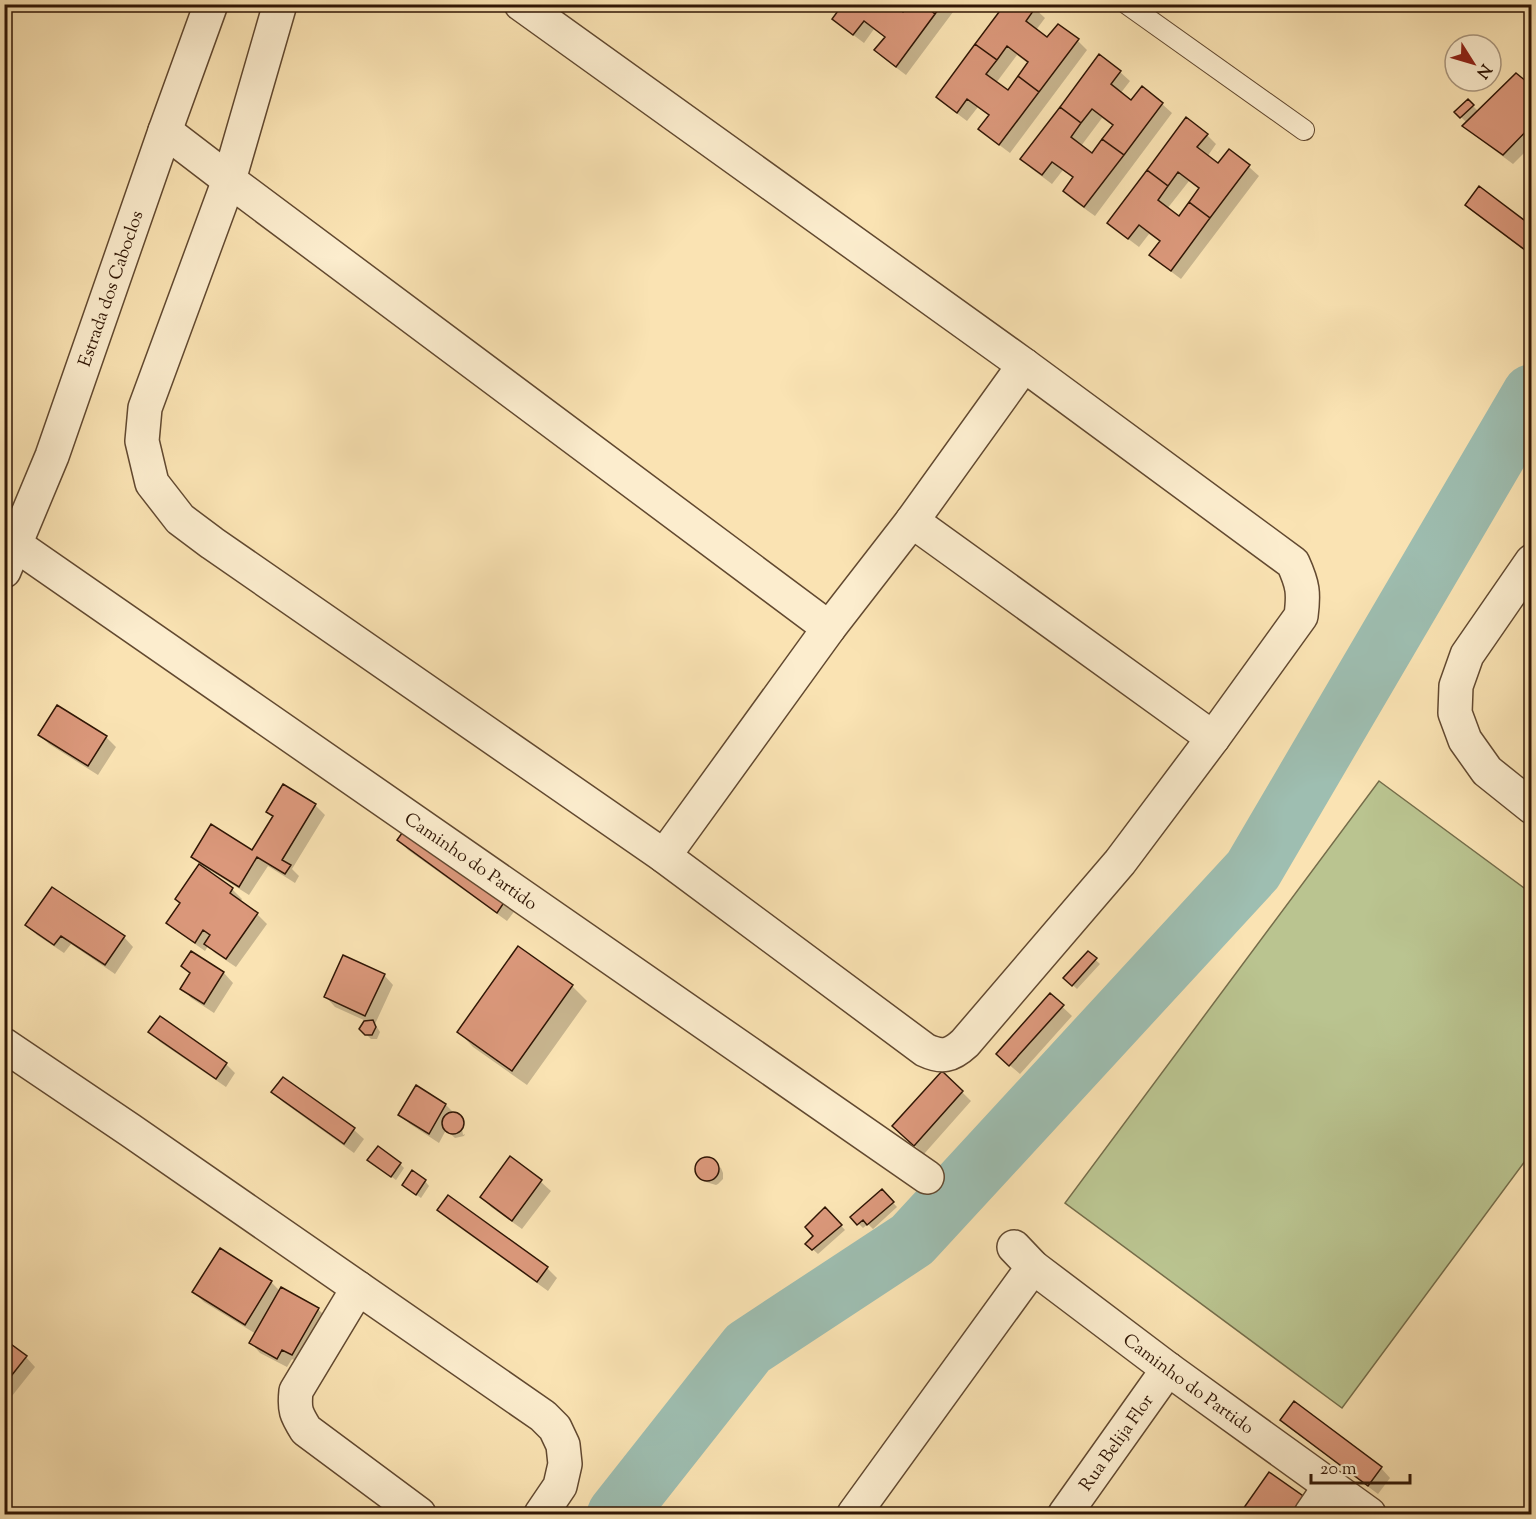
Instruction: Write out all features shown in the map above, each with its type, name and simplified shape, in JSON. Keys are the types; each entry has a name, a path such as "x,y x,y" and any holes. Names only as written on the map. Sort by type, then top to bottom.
{"street":[{"name":"Estrada dos Caboclos","path":"10,558 52,456 211,4"},
{"path":"280,4 229,180 145,408 142,441 152,483 180,519 212,543 664,856 925,1050 945,1055 956,1051 1120,862 1213,738 1301,616 1303,594 1300,578 1293,563 1024,365 521,4"},
{"path":"165,131 829,628"},
{"path":"664,856 829,628 912,521 1024,365"},
{"path":"912,521 1213,738"},
{"name":"Caminho do Partido","path":"10,558 927,1177"},
{"path":"1532,561 1467,656 1456,686 1455,713 1464,740 1487,771 1532,807"},
{"path":"4,1045 543,1416 555,1428 563,1445 565,1464 560,1486 540,1515"},
{"name":"Caminho do Partido","path":"854,1515 1024,1257 1168,1369 1369,1515"},
{"path":"358,1288 296,1391 295,1406 306,1430 419,1515"},
{"name":"Rua Belija Flor","path":"1065,1515 1168,1369"},
{"path":"1311,1515 1330,1486"}],"lane":[{"path":"1127,4 1304,130"}],"green space":[{"path":"1379,781 1531,893 1531,1153 1342,1408 1065,1203"}],"building":[{"path":"843,4 893,4 903,12 909,4 923,4 935,14 896,67 874,50 885,37 864,21 853,35 832,19"},
{"path":"923,4 943,4 935,14"},
{"path":"1005,4 1032,4 1036,7 1026,21 1047,37 1058,24 1079,39 1039,92 1018,76 1028,62 1007,46 997,60 975,44"},
{"path":"975,44 997,60 986,74 1008,90 1018,76 1039,92 999,145 978,129 989,115 967,99 957,113 936,97"},
{"path":"1099,54 1121,71 1111,84 1131,100 1142,86 1163,103 1124,155 1102,139 1113,125 1092,109 1081,123 1060,107"},
{"path":"1516,73 1532,86 1532,125 1503,155 1462,126 1496,93 1503,93 1503,86"},
{"path":"1468,99 1474,105 1460,118 1454,112"},
{"path":"1060,107 1081,123 1071,137 1092,153 1102,139 1124,155 1084,207 1063,191 1073,177 1052,162 1042,175 1020,159"},
{"path":"1186,117 1208,134 1197,147 1218,163 1229,149 1250,165 1210,218 1189,202 1199,188 1178,172 1168,186 1147,170"},
{"path":"1147,170 1168,186 1158,200 1179,216 1189,202 1210,218 1171,271 1149,255 1160,241 1139,225 1128,239 1107,223"},
{"path":"1479,186 1532,226 1532,249 1529,253 1465,205"},
{"path":"57,705 107,736 88,766 38,735"},
{"path":"283,784 316,804 282,860 291,865 285,874 257,857 239,887 191,857 211,824 252,850 273,816 266,812"},
{"path":"407,826 507,898 497,913 397,840"},
{"path":"199,864 233,888 230,893 258,913 226,959 204,944 210,935 203,930 195,943 166,923 180,903 175,899"},
{"path":"52,887 125,936 105,965 61,936 54,945 25,925"},
{"path":"518,946 573,985 512,1071 457,1032"},
{"path":"191,951 224,972 204,1004 180,989 190,973 181,966"},
{"path":"1088,951 1097,958 1072,986 1063,978"},
{"path":"343,955 385,974 365,1016 324,997"},
{"path":"1050,993 1064,1005 1009,1066 996,1054"},
{"path":"160,1016 227,1063 216,1079 148,1032"},
{"path":"373,1020 376,1027 372,1035 365,1035 359,1029 364,1021"},
{"path":"942,1071 963,1091 914,1146 892,1126"},
{"path":"283,1077 355,1128 344,1144 271,1092"},
{"path":"416,1085 446,1104 429,1134 398,1115"},
{"path":"453,1112 461,1115 464,1123 461,1131 453,1134 445,1131 442,1123 445,1115"},
{"path":"378,1146 401,1163 391,1177 367,1160"},
{"path":"510,1156 542,1180 512,1221 480,1197"},
{"path":"707,1157 715,1161 719,1169 715,1177 707,1181 699,1177 695,1169 699,1161"},
{"path":"412,1170 426,1180 416,1195 402,1185"},
{"path":"882,1189 894,1202 867,1225 863,1220 857,1225 850,1217"},
{"path":"448,1195 548,1267 537,1282 437,1210"},
{"path":"825,1207 842,1225 812,1250 805,1244 813,1236 805,1227"},
{"path":"220,1248 272,1281 245,1325 192,1292"},
{"path":"281,1287 319,1308 292,1355 282,1350 277,1359 249,1343"},
{"path":"4,1339 27,1356 4,1385"},
{"path":"1294,1401 1382,1467 1368,1486 1280,1420"},
{"path":"1269,1472 1306,1498 1294,1514 1251,1514 1243,1509"}],"waterway":[{"path":"617,1514 748,1348 912,1240 1253,870 1532,394"}]}
